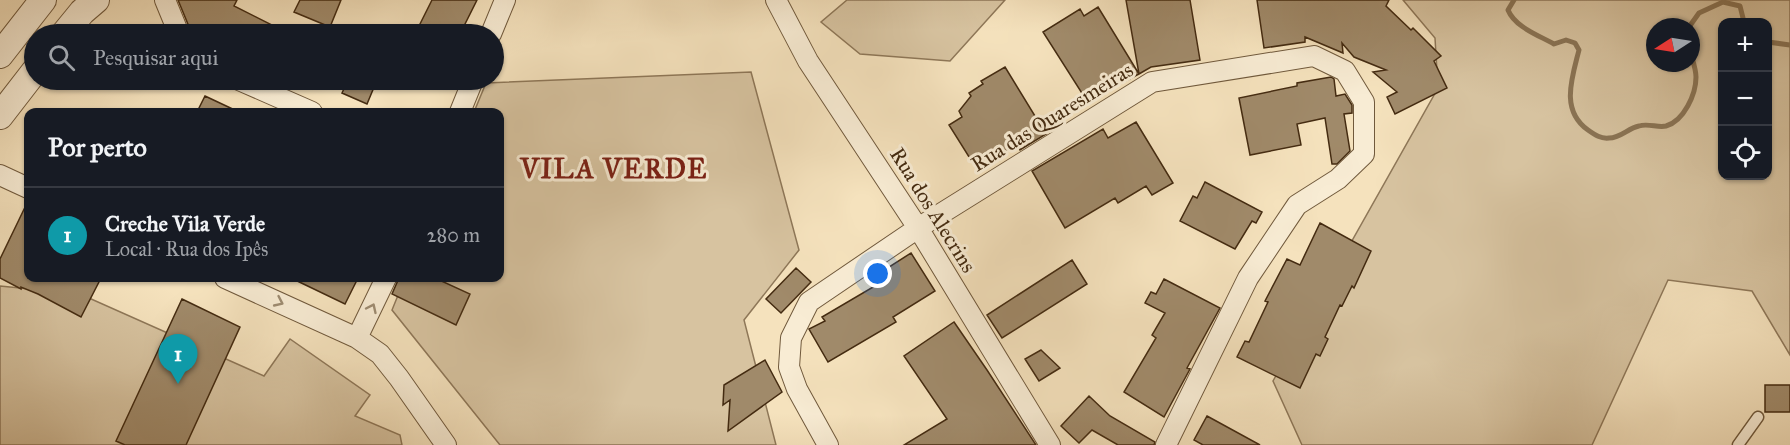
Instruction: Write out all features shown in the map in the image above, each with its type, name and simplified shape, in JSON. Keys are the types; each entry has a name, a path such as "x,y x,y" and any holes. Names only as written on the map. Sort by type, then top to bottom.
{"street":[{"path":"24,24 43,0"},
{"path":"72,24 96,0"},
{"path":"165,0 175,24"},
{"path":"495,24 505,0"},
{"name":"Rua dos Alecrins","path":"776,0 808,62 918,228 1050,445"},
{"path":"0,55 24,24"},
{"name":"Rua das Quaresmeiras","path":"828,445 797,389 789,368 791,338 809,302 918,228 1152,82 1314,56 1345,71 1364,102 1364,154 1338,179 1297,205 1248,278 1166,445"},
{"path":"0,116 24,85"},
{"path":"262,90 303,108"},
{"path":"462,108 469,90"},
{"path":"0,175 24,186"},
{"path":"234,282 357,338 380,354 446,445"},
{"path":"357,338 384,282"}],"lane":[{"path":"1738,445 1758,417"}],"shaded area":[{"path":"847,0 1005,0 950,61 860,54 821,22"},
{"path":"1403,0 1790,0 1790,355 1752,291 1668,280 1592,445 1302,445 1273,381 1438,88 1435,38"},
{"path":"751,72 799,250 744,320 776,445 500,445 392,310 403,282 504,282 504,108 476,108 483,90 504,90 504,82"},
{"path":"0,286 80,294 264,376 290,339 370,395 355,416 400,435 402,445 0,445"}],"building":[{"path":"178,0 237,0 234,6 270,24 188,24"},
{"path":"300,0 341,0 331,24 323,24 294,12"},
{"path":"432,0 477,0 465,24 420,24"},
{"path":"1126,0 1190,0 1200,60 1151,67 1139,74"},
{"path":"1257,0 1389,0 1386,6 1411,30 1413,28 1441,56 1434,61 1447,88 1395,114 1387,97 1397,92 1373,72 1386,70 1354,57 1342,43 1343,53 1305,37 1305,42 1264,48"},
{"path":"1098,7 1139,74 1126,81 1123,75 1085,98 1043,32 1080,9 1084,16"},
{"path":"1005,67 1046,134 1020,150 1017,144 976,168 949,125 962,117 959,111 971,96 969,93 983,84 981,81"},
{"path":"1331,77 1334,79 1336,96 1345,94 1352,105 1352,113 1344,114 1350,151 1337,164 1332,164 1325,118 1297,124 1301,145 1250,155 1239,98"},
{"path":"343,90 373,90 367,104 342,93"},
{"path":"205,96 230,108 199,108"},
{"path":"1136,122 1173,183 1152,195 1146,186 1118,203 1115,198 1065,228 1032,171 1103,129 1108,138"},
{"path":"1205,182 1262,212 1256,223 1252,221 1235,249 1180,221 1193,196 1197,198"},
{"path":"24,209 24,282 99,282 81,317 38,294 21,287 21,289 0,278 0,259"},
{"path":"1320,223 1371,251 1354,288 1352,286 1342,306 1340,305 1325,337 1328,339 1320,356 1316,354 1300,388 1237,357 1245,341 1249,342 1268,302 1265,301 1287,259 1300,265"},
{"path":"911,253 935,291 893,317 896,322 828,362 809,329 825,321 822,317 880,283 875,276"},
{"path":"1072,260 1087,284 1002,338 987,315"},
{"path":"796,268 811,282 781,313 766,299"},
{"path":"1164,279 1220,308 1187,368 1190,369 1164,417 1124,392 1156,338 1152,335 1165,313 1145,303 1151,292 1156,294"},
{"path":"299,282 356,282 345,304"},
{"path":"397,282 444,282 470,294 456,325 392,294"},
{"path":"182,299 240,327 186,445 125,445 116,441"},
{"path":"954,322 1036,445 904,445 947,419 904,356"},
{"path":"1041,350 1060,368 1039,381 1025,359"},
{"path":"765,360 782,392 728,431 730,400 723,405 724,385"},
{"path":"1765,385 1790,385 1790,412 1765,412"},
{"path":"1089,396 1110,416 1155,442 1154,445 1118,445 1092,430 1079,443 1061,426"},
{"path":"1207,416 1260,445 1203,445 1194,440"}],"waterway":[{"path":"1514,0 1508,10 1521,26 1554,44 1566,40 1575,43 1579,50 1571,82 1571,103 1579,122 1601,137 1613,138 1642,125 1666,126 1678,119 1691,99 1696,72"},
{"path":"1695,18 1699,13 1723,2 1740,6 1743,18"},
{"path":"1772,43 1790,45"}],"place":[{"name":"Creche Vila Verde","path":"178,384"}],"district":[{"name":"VILA VERDE","path":"614,168"}]}
